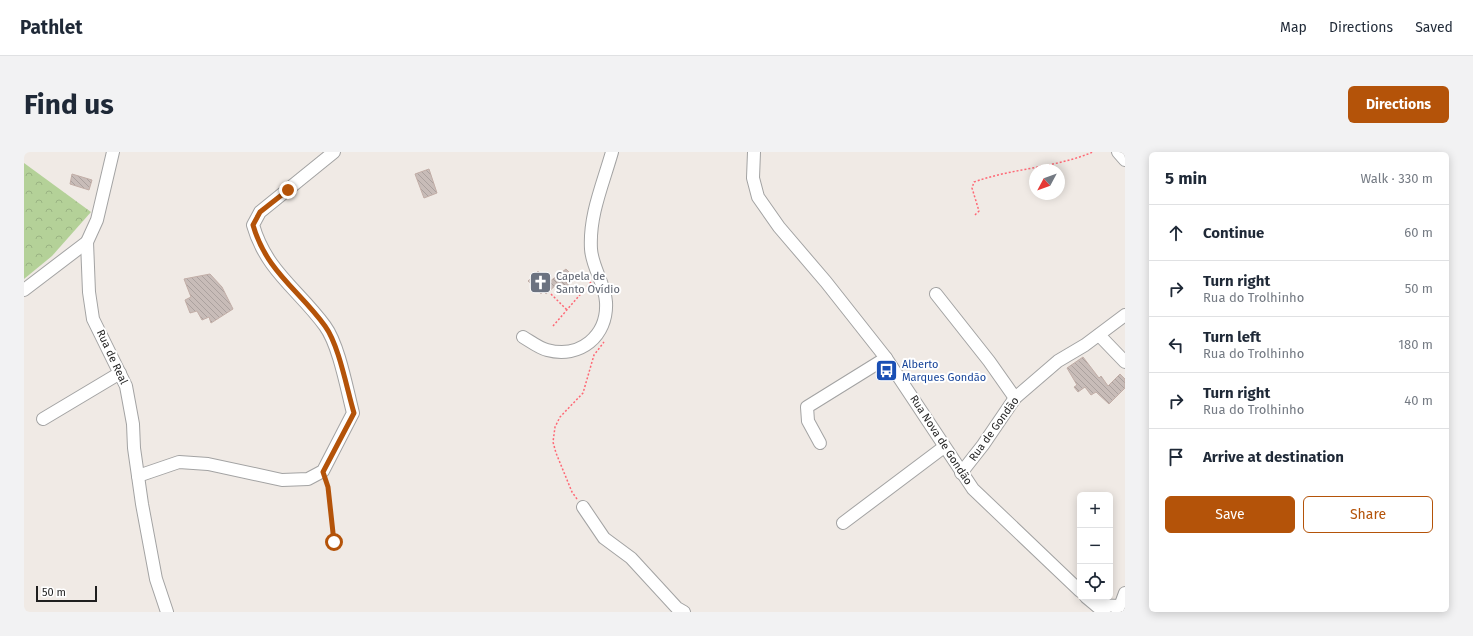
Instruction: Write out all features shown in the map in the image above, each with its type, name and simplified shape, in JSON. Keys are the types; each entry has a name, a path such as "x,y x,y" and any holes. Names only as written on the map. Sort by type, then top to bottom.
{"street":[{"name":"Rua de Real","path":"114,152 98,220 87,242 88,292 93,319 126,386 133,424 134,448 138,476 156,579 167,612"},
{"path":"138,476 179,462 208,464 282,480 308,479 323,472 354,413 334,343 326,327 273,267 258,243 253,225 260,212 334,152"},
{"path":"523,337 545,350 561,352 588,345 598,335 606,313 606,300 591,251 592,221 601,181 612,152"},
{"name":"Rua Nova de Gondão","path":"754,152 752,178 758,197 779,227 826,282 886,358 961,473 973,488 1077,588"},
{"path":"1118,152 1125,160"},
{"path":"24,290 87,242"},
{"path":"936,294 989,361 1015,398"},
{"name":"Rua de Gondão","path":"961,473 983,445 1015,398 1058,361 1099,335 1125,315"},
{"path":"1099,335 1125,362"},
{"path":"820,443 808,421 807,407 886,358"},
{"path":"43,419 120,373"},
{"path":"843,523 944,446"},
{"path":"583,507 604,538 631,558 677,608 684,612"},
{"path":"1096,604 1118,609 1125,593"}],"path":[{"path":"975,215 979,211 972,188 974,182 1016,170 1070,160 1093,152"},
{"path":"553,326 598,273"},
{"path":"551,294 567,310"},
{"path":"583,507 572,492 553,442 555,427 560,417 582,392 594,355 605,340"},
{"path":"323,472 328,487 334,542"}],"green space":[{"path":"24,163 91,212 52,256 24,279"}],"building":[{"path":"429,169 437,193 424,198 415,174"},
{"path":"72,174 92,180 89,190 70,184"},
{"path":"566,269 569,272 563,278 570,287 564,292 558,283 546,294 543,291 541,294 528,281 538,271 549,282"},
{"path":"210,274 222,287 233,309 211,323 209,317 202,320 197,311 190,313 185,300 191,297 184,279"},
{"path":"1083,357 1099,378 1101,376 1108,386 1120,374 1125,379 1125,388 1109,404 1096,392 1091,395 1085,387 1078,392 1074,387 1077,385 1067,368"}],"place":[{"name":"Capela de Santo Ovídio","path":"540,282"},
{"name":"Alberto Marques Gondão","path":"886,370"}],"route":[{"path":"288,190 260,212 253,225 258,243 273,267 326,327 334,343 354,413 323,472 328,487 334,542"}]}
